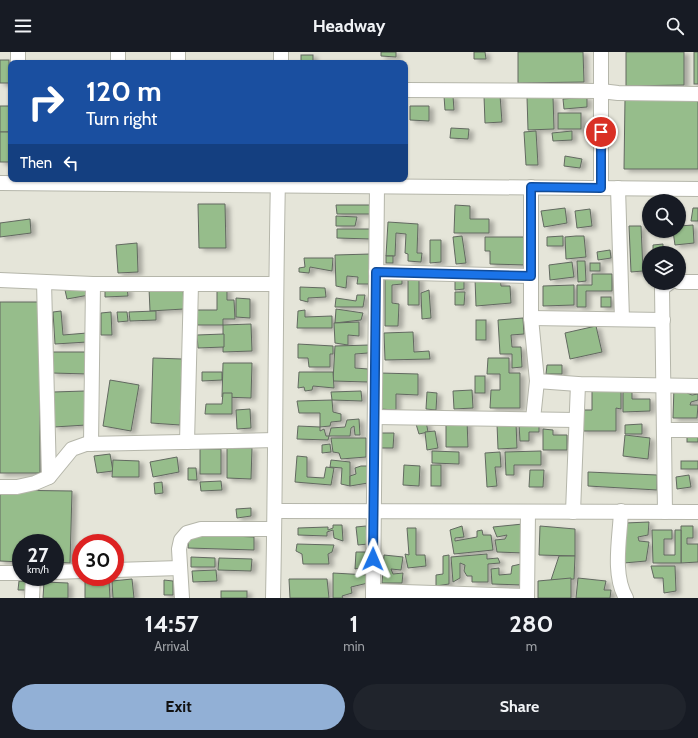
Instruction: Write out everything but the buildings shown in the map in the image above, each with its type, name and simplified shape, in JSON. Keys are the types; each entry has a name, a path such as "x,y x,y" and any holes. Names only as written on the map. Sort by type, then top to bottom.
{"street":[{"path":"601,52 601,188"},
{"path":"408,90 601,90 618,93 698,94"},
{"path":"0,183 10,182"},
{"path":"175,182 278,182 377,186 698,189"},
{"path":"273,598 275,510 275,284 278,182"},
{"path":"377,186 373,594 528,597 528,512"},
{"path":"531,187 531,318 537,381 533,419"},
{"path":"618,188 622,319"},
{"path":"376,272 531,276"},
{"path":"0,280 93,284 275,284"},
{"path":"44,282 49,477"},
{"path":"686,282 698,282"},
{"path":"91,444 93,284"},
{"path":"187,442 191,284"},
{"path":"662,290 665,512"},
{"path":"531,318 663,320"},
{"path":"537,381 578,384 698,386"},
{"path":"573,512 578,384"},
{"path":"375,418 576,420"},
{"path":"664,430 698,430"},
{"path":"0,487 17,487 36,483 49,477 72,449 91,444 275,440"},
{"path":"275,510 374,512 698,512"},
{"path":"621,512 618,562 620,582 626,598"},
{"path":"182,598 179,549 181,540 187,533 201,529 274,529"},
{"path":"124,570 180,568"},
{"path":"0,573 12,573"},
{"path":"32,598 33,586"}],"route":[{"path":"373,559 376,272 531,276 531,187 601,188 601,132"}]}
